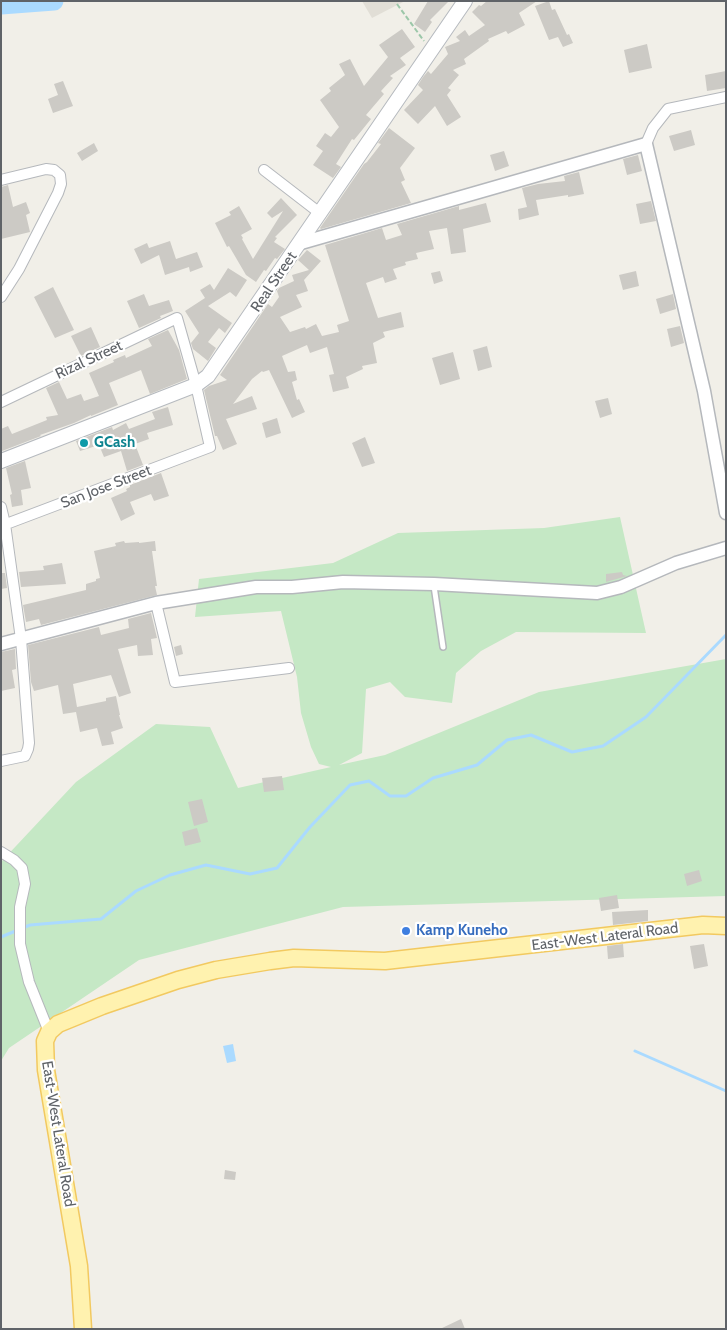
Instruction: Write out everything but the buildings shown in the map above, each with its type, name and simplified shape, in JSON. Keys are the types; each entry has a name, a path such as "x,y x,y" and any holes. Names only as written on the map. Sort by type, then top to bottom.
{"main road":[{"name":"Real Street","path":"1,461 196,385 208,376 321,214 465,1"},
{"name":"East-West Lateral Road","path":"83,1329 76,1243 46,1070 45,1046 49,1032 55,1026 68,1019 164,984 216,970 270,960 301,958 385,961 703,925 726,926"}],"street":[{"path":"726,97 668,109 653,128 646,144 704,391 726,512"},
{"path":"301,243 646,144"},
{"path":"1,180 54,170 60,175 62,184 19,269 1,297"},
{"path":"264,170 321,214"},
{"name":"Rizal Street","path":"1,402 176,318 196,385"},
{"name":"San Jose Street","path":"3,525 210,448 196,385"},
{"path":"1,507 21,639 29,743 28,750 24,756 1,761"},
{"path":"1,644 156,603 256,587 292,588 342,582 434,584 597,593 621,587 676,563 726,548"},
{"path":"156,603 175,682 289,668"},
{"path":"1,852 14,860 22,868 25,884 20,907 20,944 29,982 49,1032"}],"lane":[{"path":"434,584 443,647"}],"path":[{"path":"397,4 432,50"}],"shaded area":[{"path":"362,1 405,1 372,18"}],"green space":[{"path":"620,517 646,633 516,632 481,651 456,673 452,703 405,697 390,682 366,689 362,753 339,765 385,755 539,692 726,659 726,896 343,907 139,960 9,1048 1,1061 1,862 76,782 156,724 210,727 238,788 331,767 319,764 311,747 301,713 297,677 281,611 195,617 199,579 333,563 398,533 544,528"}],"water":[{"path":"233,1044 236,1061 227,1063 223,1046"}],"waterway":[{"path":"1,5 54,1"},
{"path":"1,937 30,925 101,919 136,891 170,875 206,865 250,874 277,868 310,827 350,785 369,781 390,796 406,796 433,778 477,765 507,740 531,735 572,752 603,746 646,717 726,635"},
{"path":"635,1051 726,1091"}],"place":[{"name":"GCash","path":"84,443"},
{"name":"Kamp Kuneho","path":"406,931"}]}
